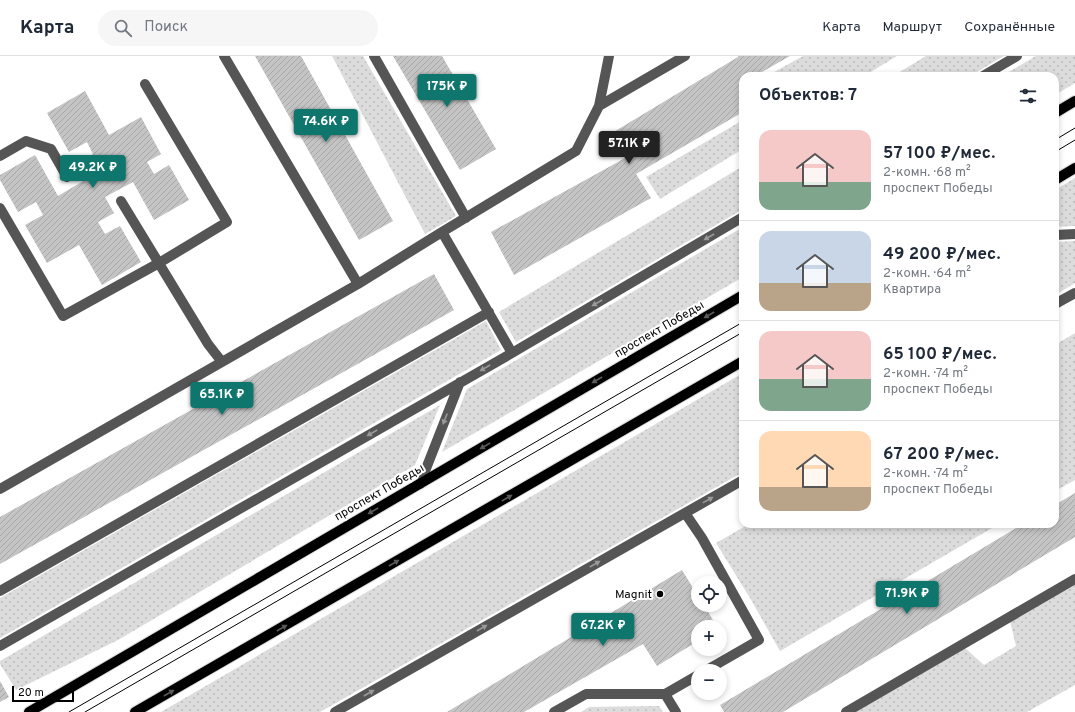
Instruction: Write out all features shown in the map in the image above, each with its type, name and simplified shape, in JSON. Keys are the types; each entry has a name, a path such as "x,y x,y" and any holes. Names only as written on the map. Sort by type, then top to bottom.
{"main road":[{"path":"1059,111 1075,101"},
{"path":"1059,178 1075,168"},
{"name":"проспект Победы","path":"29,712 739,297"},
{"path":"135,712 739,363"}],"street":[{"path":"224,56 358,284"},
{"path":"374,56 466,218"},
{"path":"0,488 358,284 576,151 599,106 609,56"},
{"path":"599,106 685,56"},
{"path":"990,72 1017,56"},
{"path":"0,208 64,316 159,263 227,222 145,84"},
{"path":"0,156 26,141 51,149 66,177"},
{"path":"121,201 208,344 222,362"},
{"path":"0,646 512,353 739,219"},
{"path":"442,232 512,353"},
{"path":"1059,235 1075,234"},
{"path":"1059,302 1075,293"},
{"path":"0,591 489,312"},
{"path":"420,484 460,382"},
{"path":"335,712 739,482"},
{"path":"685,513 702,538 758,640 717,664"},
{"path":"846,712 1075,579"},
{"path":"554,712 586,694 665,694 691,679"},
{"path":"665,694 676,712"}],"shaded area":[{"path":"332,56 363,56 456,216 425,234"},
{"path":"803,56 897,56 871,72 774,72"},
{"path":"926,56 1004,56 977,72 900,72"},
{"path":"1036,56 1075,56 1075,83 1059,93 1059,72 1009,72"},
{"path":"739,122 739,151 660,199 646,177"},
{"path":"739,168 739,211 516,342 499,312"},
{"path":"1075,178 1075,226 1059,227 1059,188"},
{"path":"739,229 739,279 442,452 467,389"},
{"path":"1075,241 1075,283 1059,293 1059,242"},
{"path":"486,321 501,350 0,638 0,598"},
{"path":"1075,333 1075,480 1059,489 1059,343"},
{"path":"739,375 739,474 320,712 161,712"},
{"path":"440,405 415,465 118,640 16,690 0,664 0,661"},
{"path":"742,528 992,528 780,651 750,598 716,543"},
{"path":"1075,585 1075,685 1027,712 854,712 965,648 984,665 1016,646 1010,621"},
{"path":"659,706 663,712 581,712 589,707"}],"building":[{"path":"255,56 301,56 393,221 359,240"},
{"path":"393,56 442,56 496,149 460,170"},
{"path":"790,56 762,72 739,72 739,114 636,174 651,198 514,275 491,232 627,157 612,133 738,57"},
{"path":"85,91 109,135 141,117 161,154 147,162 154,174 169,165 189,200 154,220 133,182 105,197 114,213 98,222 105,234 120,226 141,262 102,285 79,245 47,263 25,225 43,215 36,202 18,212 0,180 0,175 35,155 58,196 85,180 76,164 93,154 87,142 69,152 47,113"},
{"path":"434,274 454,310 0,564 0,517"},
{"path":"1075,493 1075,537 783,712 724,712 720,705 1016,528 1059,528 1059,503"},
{"path":"682,570 691,585 691,612 708,612 713,620 691,620 691,645 657,666 643,644 524,712 447,712"},
{"path":"0,681 9,697 0,702"}],"tram line":[{"path":"1059,138 1075,128"},
{"path":"1059,150 1075,140"},
{"path":"69,712 739,324"},
{"path":"85,712 739,334"}],"place":[{"name":"Magnit","path":"660,594"}]}
